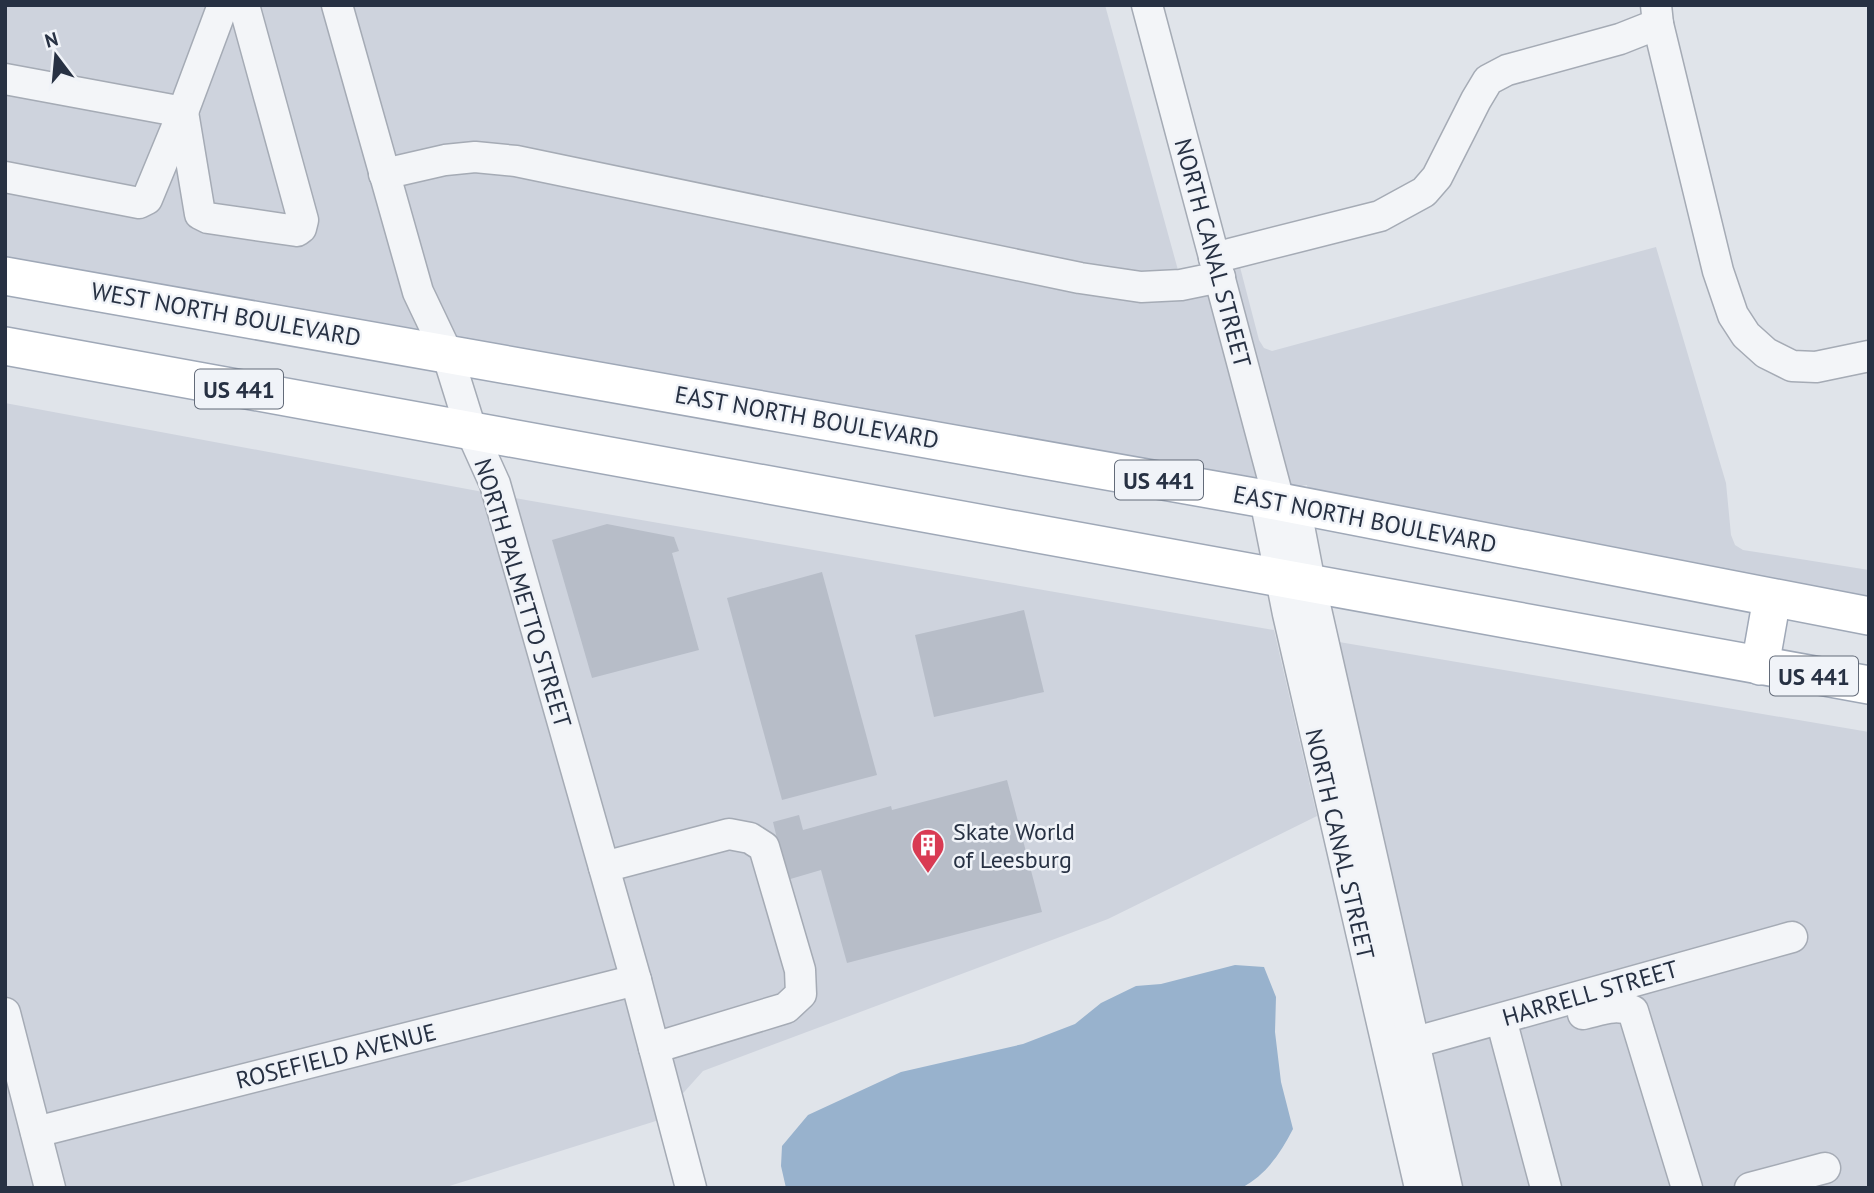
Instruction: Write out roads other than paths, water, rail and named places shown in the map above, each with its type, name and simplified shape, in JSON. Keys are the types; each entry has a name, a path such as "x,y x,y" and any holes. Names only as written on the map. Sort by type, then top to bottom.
{"main road":[{"name":"WEST NORTH BOULEVARD","path":"5,276 447,353"},
{"name":"US 441","path":"5,346 1869,685"},
{"name":"EAST NORTH BOULEVARD","path":"447,353 1280,501 1869,616"},
{"path":"1760,666 1772,598"}],"street":[{"path":"5,177 139,203 147,199 223,5"},
{"path":"183,111 200,214 208,218 296,231 302,228 303,220 244,5"},
{"name":"NORTH PALMETTO STREET","path":"337,5 418,292 447,353 472,433 495,484 636,980 691,1188"},
{"name":"NORTH CANAL STREET","path":"1147,5 1280,501 1295,580 1402,1046 1420,1188"},
{"path":"384,174 465,158 516,161 1080,278 1141,286 1181,285 1217,268 1380,216 1403,205 1424,192 1437,177 1488,80 1507,70 1620,39 1657,15 1718,271 1733,315 1746,335 1766,353 1792,366 1816,367 1869,356"},
{"path":"5,79 183,111"},
{"path":"604,867 729,834 750,838 764,847 800,970 801,994 786,1008 654,1048"},
{"name":"HARRELL STREET","path":"1402,1046 1503,1027 1792,937"},
{"name":"ROSEFIELD AVENUE","path":"36,1132 636,980"},
{"path":"1546,1188 1503,1027 1624,1006 1633,1011 1687,1188"},
{"path":"5,1013 15,1089 36,1132 50,1188"},
{"path":"1402,1046 1447,1188"},
{"path":"1750,1188 1825,1168"}],"water":[{"path":"1235,965 1264,967 1276,997 1275,1032 1281,1082 1293,1129 1271,1163 1258,1177 1241,1188 786,1188 781,1166 782,1146 808,1115 901,1072 1023,1044 1075,1024 1101,1003 1136,986 1161,984"}],"place":[{"name":"Skate World of Leesburg","path":"928,875"}]}
